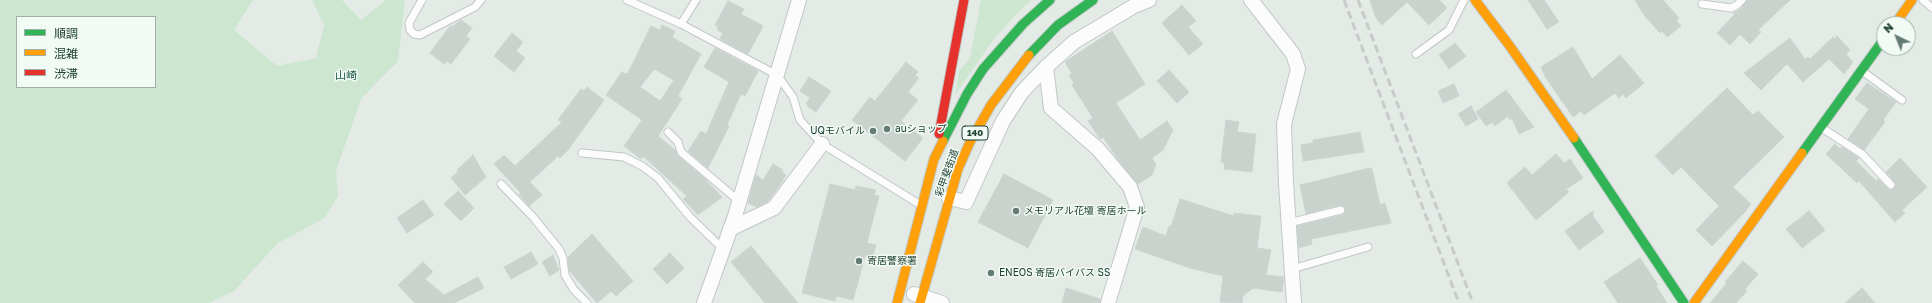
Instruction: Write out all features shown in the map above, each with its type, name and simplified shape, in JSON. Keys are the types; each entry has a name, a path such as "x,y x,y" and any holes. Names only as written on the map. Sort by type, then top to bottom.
{"main road":[{"path":"934,159 964,0"},
{"name":"彩甲斐街道","path":"899,296 934,159 967,94 983,69 1023,24 1050,0"},
{"name":"彩甲斐街道","path":"921,300 958,169 970,142 991,105 1035,48 1058,25 1093,0"},
{"path":"1475,0 1509,45 1563,123 1684,303"},
{"path":"1901,16 1912,0"},
{"path":"1694,303 1876,50"}],"street":[{"path":"704,303 739,201 799,0"},
{"path":"949,198 966,202 1003,121 1022,92 1046,67 1074,42 1134,6 1148,0"},
{"path":"1251,0 1293,54 1298,70 1284,124 1294,303"},
{"path":"1046,67 1051,108 1098,149 1130,186 1137,207 1108,303"},
{"path":"970,142 989,150"},
{"path":"730,229 774,208 822,144"},
{"path":"899,296 942,303"}],"lane":[{"path":"422,0 409,23 410,30 414,34 420,35 475,7 481,0"},
{"path":"627,0 681,24 777,75 793,97 800,120 822,144 922,206"},
{"path":"681,24 696,0"},
{"path":"1416,54 1449,30 1464,0"},
{"path":"1702,4 1731,8 1742,0"},
{"path":"1923,0 1932,8"},
{"path":"1862,70 1902,100"},
{"path":"1821,127 1862,154 1891,185"},
{"path":"668,132 678,142 681,152 739,201"},
{"path":"582,153 624,157 642,166 658,178 690,218 723,249"},
{"path":"501,184 533,217 559,249 563,258 565,275 574,290 587,303"},
{"path":"1289,223 1341,210"},
{"path":"1292,269 1368,247"}],"green space":[{"path":"0,0 253,0 234,30 277,66 316,58 324,25 312,0 342,0 361,20 386,0 405,0 398,61 361,99 336,171 338,196 325,218 278,243 234,291 209,303 0,303"},
{"path":"981,0 1032,0 1017,13 994,39 955,95 959,71 970,58"}],"building":[{"path":"1370,0 1439,0 1447,8 1429,25 1407,2 1382,25 1376,18"},
{"path":"1528,0 1544,0 1559,22 1547,29"},
{"path":"1635,0 1663,0 1679,18 1676,20 1681,26 1667,37 1662,31 1660,33 1644,15"},
{"path":"1747,0 1790,0 1758,30 1761,32 1750,44 1740,34 1730,45 1717,33 1735,14 1733,13 1741,9"},
{"path":"728,1 744,9 741,14 763,26 748,54 720,39 723,33 717,30 718,27 715,25"},
{"path":"1182,5 1196,21 1188,27 1203,44 1189,55 1162,23"},
{"path":"461,20 472,28 466,36 470,39 451,64 447,61 444,64 430,53 450,26 452,27"},
{"path":"662,25 675,31 672,37 701,54 678,96 682,99 658,136 676,151 678,156 704,178 722,197 698,215 683,199 687,196 643,156 641,159 624,146 642,120 606,95 622,72 626,74 628,73 651,26 660,30","holes":["654,69 674,80 660,101 640,87"]},
{"path":"1112,31 1145,84 1116,103 1140,140 1167,121 1173,130 1163,150 1152,158 1156,164 1152,175 1138,184 1119,161 1103,137 1100,139 1088,121 1093,118 1072,85 1074,83 1069,75 1072,74 1065,62"},
{"path":"512,33 523,42 516,51 525,58 514,72 494,56"},
{"path":"1837,36 1850,50 1846,54 1853,62 1844,74 1829,59 1803,82 1787,64 1761,90 1744,73 1790,38 1805,59 1808,57 1810,59 1833,37 1835,39"},
{"path":"1455,43 1466,56 1449,69 1439,55"},
{"path":"1573,47 1592,79 1620,55 1644,83 1626,98 1623,94 1619,98 1615,93 1584,115 1581,111 1573,117 1546,78 1541,67"},
{"path":"715,48 758,71 745,96 741,94 727,125 729,126 708,168 688,151 701,131 706,134 729,82 704,67"},
{"path":"906,62 918,72 915,75 919,78 908,92 918,100 901,121 923,138 905,161 852,120 870,97 875,101"},
{"path":"1169,70 1189,92 1177,103 1157,81"},
{"path":"809,77 831,91 816,112 807,106 808,104 806,103 810,98 800,91"},
{"path":"1867,83 1896,102 1883,120 1885,122 1864,150 1848,139 1869,109 1855,99"},
{"path":"1454,84 1459,96 1443,103 1438,91"},
{"path":"587,87 604,100 568,150 560,158 558,156 530,182 542,195 529,206 519,194 521,193 494,164 504,155 515,166 562,122 558,120 581,89 584,91"},
{"path":"1727,88 1753,115 1758,111 1784,137 1733,187 1751,204 1712,246 1696,230 1719,206 1681,167 1673,175 1655,156"},
{"path":"1506,90 1534,127 1519,134 1512,118 1510,120 1508,116 1495,126 1492,122 1486,126 1476,112"},
{"path":"1471,106 1478,119 1466,126 1458,114"},
{"path":"1226,120 1239,122 1237,132 1256,134 1252,172 1224,169 1225,163 1221,162"},
{"path":"1360,132 1364,152 1303,161 1301,145 1313,143 1313,140"},
{"path":"1835,144 1840,149 1842,147 1859,158 1856,161 1876,181 1878,179 1889,190 1894,189 1896,184 1886,172 1900,158 1927,187 1902,210 1905,213 1895,222 1859,181 1857,183 1826,154"},
{"path":"1556,154 1564,163 1570,159 1583,178 1566,189 1569,192 1536,220 1507,183 1525,167 1532,175"},
{"path":"473,155 486,177 465,195 451,178"},
{"path":"773,164 783,170 782,172 786,175 778,188 768,201 757,207 748,203 756,175 763,180"},
{"path":"1369,168 1372,169 1380,205 1385,203 1391,223 1311,239 1312,244 1299,248 1297,226 1342,215 1346,209 1344,206 1340,205 1306,214 1300,185"},
{"name":"メモリアル花壇 寄居ホール","path":"1004,174 1053,200 1028,248 978,222"},
{"path":"830,184 855,190 856,186 876,190 874,195 879,196 867,243 876,245 872,258 865,256 853,300 836,296 835,301 802,293"},
{"path":"458,191 474,208 461,221 444,204"},
{"path":"1180,199 1234,216 1234,213 1261,216 1257,248 1271,250 1266,275 1284,277 1282,292 1253,288 1243,296 1242,303 1220,302 1223,276 1190,268 1135,249 1143,227 1166,236 1169,226 1171,227"},
{"path":"423,200 434,215 407,233 397,218"},
{"path":"1593,211 1593,216 1604,232 1579,250 1565,231"},
{"path":"1809,211 1825,230 1802,248 1786,229"},
{"path":"592,234 633,281 616,296 611,291 597,303 569,270 568,257"},
{"path":"751,246 798,303 765,303 731,262"},
{"path":"531,252 538,264 511,279 504,267"},
{"path":"670,253 684,268 667,284 653,269"},
{"path":"553,255 559,270 550,276 542,262"},
{"path":"1640,258 1658,285 1656,286 1667,303 1618,303 1604,282"},
{"path":"1743,261 1758,274 1745,289 1747,291 1736,303 1710,303 1727,283 1725,282"},
{"path":"423,262 433,272 425,279 444,295 478,277 484,288 454,303 415,303 398,285"},
{"path":"1066,288 1100,299 1100,303 1062,303"},
{"path":"1862,288 1875,303 1845,303"}],"railway":[{"path":"1344,0 1459,303"},
{"path":"1358,0 1473,303"}],"traffic: fast":[{"path":"943,141 967,94 983,69 1023,24 1050,0"},
{"path":"1029,55 1058,25 1093,0"},
{"path":"1802,153 1876,50"},
{"path":"1574,138 1684,303"}],"traffic: slow":[{"path":"1475,0 1509,45 1574,138"},
{"path":"1901,16 1912,0"},
{"path":"920,303 958,169 970,142 991,105 1029,55"},
{"path":"897,303 934,159 943,141"},
{"path":"1694,303 1802,153"}],"traffic: jam":[{"path":"939,134 964,0"}],"place":[{"name":"auショップ","path":"887,129"},
{"name":"UQモバイル","path":"873,131"},
{"name":"メモリアル花壇 寄居ホール","path":"1016,211"},
{"name":"寄居警察署","path":"859,261"},
{"name":"ENEOS 寄居バイパス SS","path":"991,273"}],"district":[{"name":"山崎","path":"346,76"}]}
